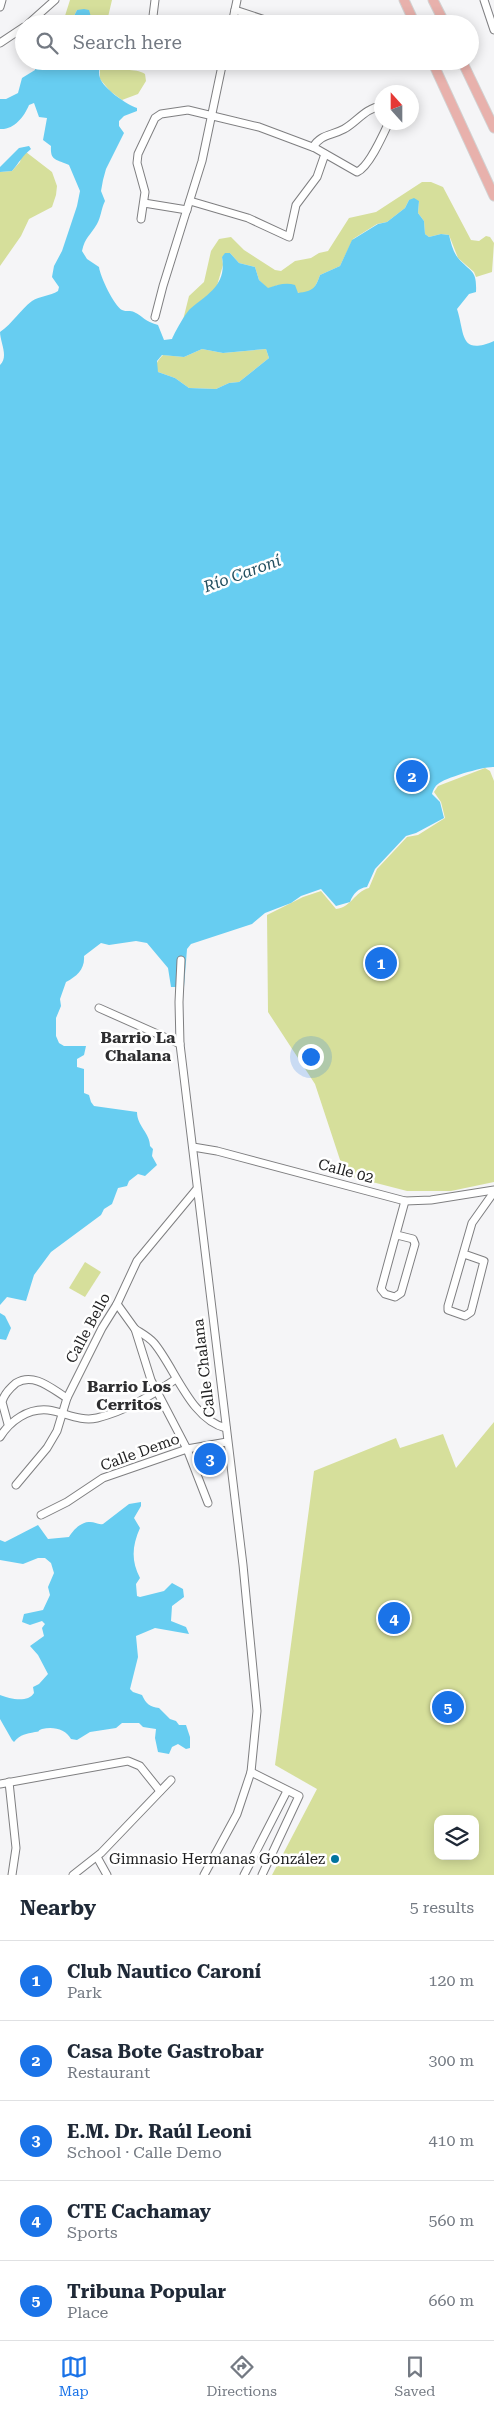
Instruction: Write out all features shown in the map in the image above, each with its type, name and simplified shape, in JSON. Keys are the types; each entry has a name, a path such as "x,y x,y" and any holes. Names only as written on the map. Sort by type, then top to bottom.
{"main road":[{"path":"404,0 411,15"},
{"path":"433,0 440,15"},
{"path":"436,70 494,196"},
{"path":"466,70 494,128"}],"street":[{"path":"0,7 2,0"},
{"path":"38,15 55,0"},
{"path":"153,15 155,0"},
{"path":"234,15 237,0"},
{"path":"484,0 494,30"},
{"path":"235,10 250,15"},
{"path":"0,43 15,33"},
{"path":"155,317 202,161 221,70"},
{"path":"313,147 322,136 346,128 366,112 374,109"},
{"path":"141,219 144,203 144,186 138,163 143,141 158,115 188,110 259,127 313,147 354,172 363,168 384,130"},
{"path":"190,201 248,218 289,237 296,205 317,177 326,154"},
{"path":"144,203 187,210"},
{"name":"Calle Chalana","path":"182,960 179,1002 180,1044 193,1147 196,1190 254,1660 257,1711 251,1772 237,1814 204,1875"},
{"path":"99,1008 180,1044"},
{"name":"Calle 02","path":"193,1147 217,1151 405,1201 431,1200 494,1191"},
{"name":"Calle Bello","path":"16,1485 47,1448 57,1431 67,1398 138,1260 196,1190"},
{"path":"464,1254 484,1261 471,1312 465,1316 448,1310 448,1306 472,1223 494,1191"},
{"path":"397,1235 413,1239 415,1244 401,1293 396,1297 385,1294 381,1289 405,1201"},
{"path":"117,1304 135,1329 153,1342 176,1379 206,1419 216,1426 226,1428"},
{"path":"135,1329 140,1349 158,1392 187,1449 208,1503"},
{"path":"8,1424 2,1402 4,1396 20,1381 27,1378 34,1379 67,1398"},
{"path":"0,1437 8,1424 24,1415 47,1410 89,1419 98,1418 148,1398 176,1379"},
{"name":"Calle Demo","path":"41,1515 67,1502 103,1478 187,1449 227,1442"},
{"path":"0,1784 128,1761 140,1766 160,1791"},
{"path":"251,1772 299,1796 262,1875"},
{"path":"73,1875 97,1857 137,1818 171,1780"},
{"path":"10,1782 16,1848 12,1875"},
{"path":"244,1875 288,1791"},
{"path":"97,1857 106,1875"}],"green space":[{"path":"70,0 112,0 108,15 86,15 77,10 74,15 65,15"},
{"path":"100,70 130,70 145,74 146,81 138,94 122,100 110,91 100,79"},
{"path":"26,152 52,172 57,186 56,195 52,207 29,219 21,236 0,266 0,172 12,171 20,162 22,154"},
{"path":"422,182 431,182 443,187 471,240 479,241 486,236 490,237 494,243 492,272 476,277 474,272 458,258 449,235 441,234 429,237 425,234 424,221 418,213 419,201 409,200 405,208 387,222 377,224 353,239 340,266 320,275 313,289 304,294 278,285 268,289 259,280 255,267 239,263 230,253 222,257 223,265 216,289 190,310 183,320 189,296 204,282 211,251 219,239 231,237 244,250 275,270 281,271 295,261 311,258 319,253 328,251 349,218 376,212"},
{"path":"202,349 223,353 266,349 269,358 239,382 229,383 216,389 189,388 175,378 158,372 157,363 163,355 184,357"},
{"path":"485,768 490,771 494,781 494,1182 451,1191 407,1191 345,1175 315,1084 268,1012 267,915 303,897 321,891 336,909 346,905 369,888 377,869 407,837 418,835 445,818 441,802 434,792 438,786"},
{"path":"85,1262 101,1272 85,1297 69,1288"},
{"path":"494,1422 494,1875 272,1875 317,1789 275,1765 314,1471 396,1438 400,1448 443,1434 456,1468"}],"water":[{"path":"77,10 89,10 90,15 74,15"},
{"name":"Río Caroní","path":"35,70 99,70 102,82 116,96 137,108 137,111 124,116 119,121 119,126 124,133 106,169 101,191 105,201 98,221 86,239 82,251 87,259 99,267 115,303 122,310 133,311 158,325 164,340 172,339 188,311 215,288 222,275 222,257 225,253 230,253 239,263 255,267 259,280 268,288 282,284 292,284 295,285 298,293 313,288 320,275 340,266 352,240 378,224 387,222 405,208 409,200 414,198 419,201 418,213 424,221 425,234 429,237 441,234 449,235 456,256 472,272 475,279 476,292 469,294 457,309 465,340 475,346 494,341 494,767 465,773 437,785 432,794 440,802 444,818 416,833 406,836 375,869 367,887 356,892 350,902 336,906 321,889 265,913 252,924 191,944 187,949 184,987 171,987 168,968 147,943 136,941 109,945 101,943 84,956 82,968 77,975 66,982 60,999 61,1006 56,1018 56,1036 59,1043 64,1046 86,1046 84,1055 77,1059 77,1067 84,1069 84,1093 89,1095 94,1106 137,1112 139,1121 153,1149 152,1156 157,1165 145,1176 138,1174 129,1181 127,1186 118,1188 112,1204 104,1209 101,1215 51,1252 34,1275 26,1301 7,1297 0,1305 0,365 3,362 4,354 0,332 32,301 58,291 59,287 52,277 54,266 62,251 80,191 69,165 55,159 51,146 43,140 47,118 39,117 34,103 29,105 14,125 0,129 0,99 6,99 18,93 22,78","holes":["202,349 223,353 266,349 269,358 239,382 229,383 216,389 189,388 175,378 158,372 157,361 162,355 184,357"]},
{"path":"29,146 31,149 12,171 0,172 0,167 19,148"},
{"path":"0,1313 5,1316 11,1328 6,1340 0,1339"},
{"path":"141,1502 141,1506 134,1518 140,1528 135,1541 134,1553 135,1566 140,1578 136,1584 137,1596 140,1597 164,1591 172,1583 183,1589 184,1597 172,1606 171,1621 186,1627 189,1634 155,1628 136,1636 138,1657 130,1689 142,1695 145,1701 153,1707 159,1708 179,1725 186,1725 190,1737 190,1748 186,1749 178,1744 172,1747 169,1754 158,1752 155,1738 156,1729 143,1727 139,1723 122,1723 116,1728 90,1732 77,1740 71,1739 59,1729 46,1728 19,1737 14,1742 0,1719 0,1695 14,1699 28,1698 34,1693 33,1687 39,1684 48,1674 38,1655 30,1646 44,1636 42,1628 45,1624 42,1621 30,1625 22,1622 24,1614 43,1610 50,1595 48,1587 54,1573 51,1563 45,1558 38,1558 23,1564 0,1560 0,1540 5,1542 38,1525 48,1539 69,1537 81,1524 90,1522 103,1524 129,1504"}],"place":[{"name":"Casa Bote Gastrobar","path":"412,776"},
{"name":"Club Nautico Caroní","path":"381,963"},
{"name":"E.M. Dr. Raúl Leoni","path":"210,1459"},
{"name":"CTE Cachamay","path":"394,1618"},
{"name":"Tribuna Popular","path":"448,1707"},
{"name":"Gimnasio Hermanas González","path":"335,1859"}],"district":[{"name":"Barrio La Chalana","path":"138,1046"},
{"name":"Barrio Los Cerritos","path":"129,1395"}]}
